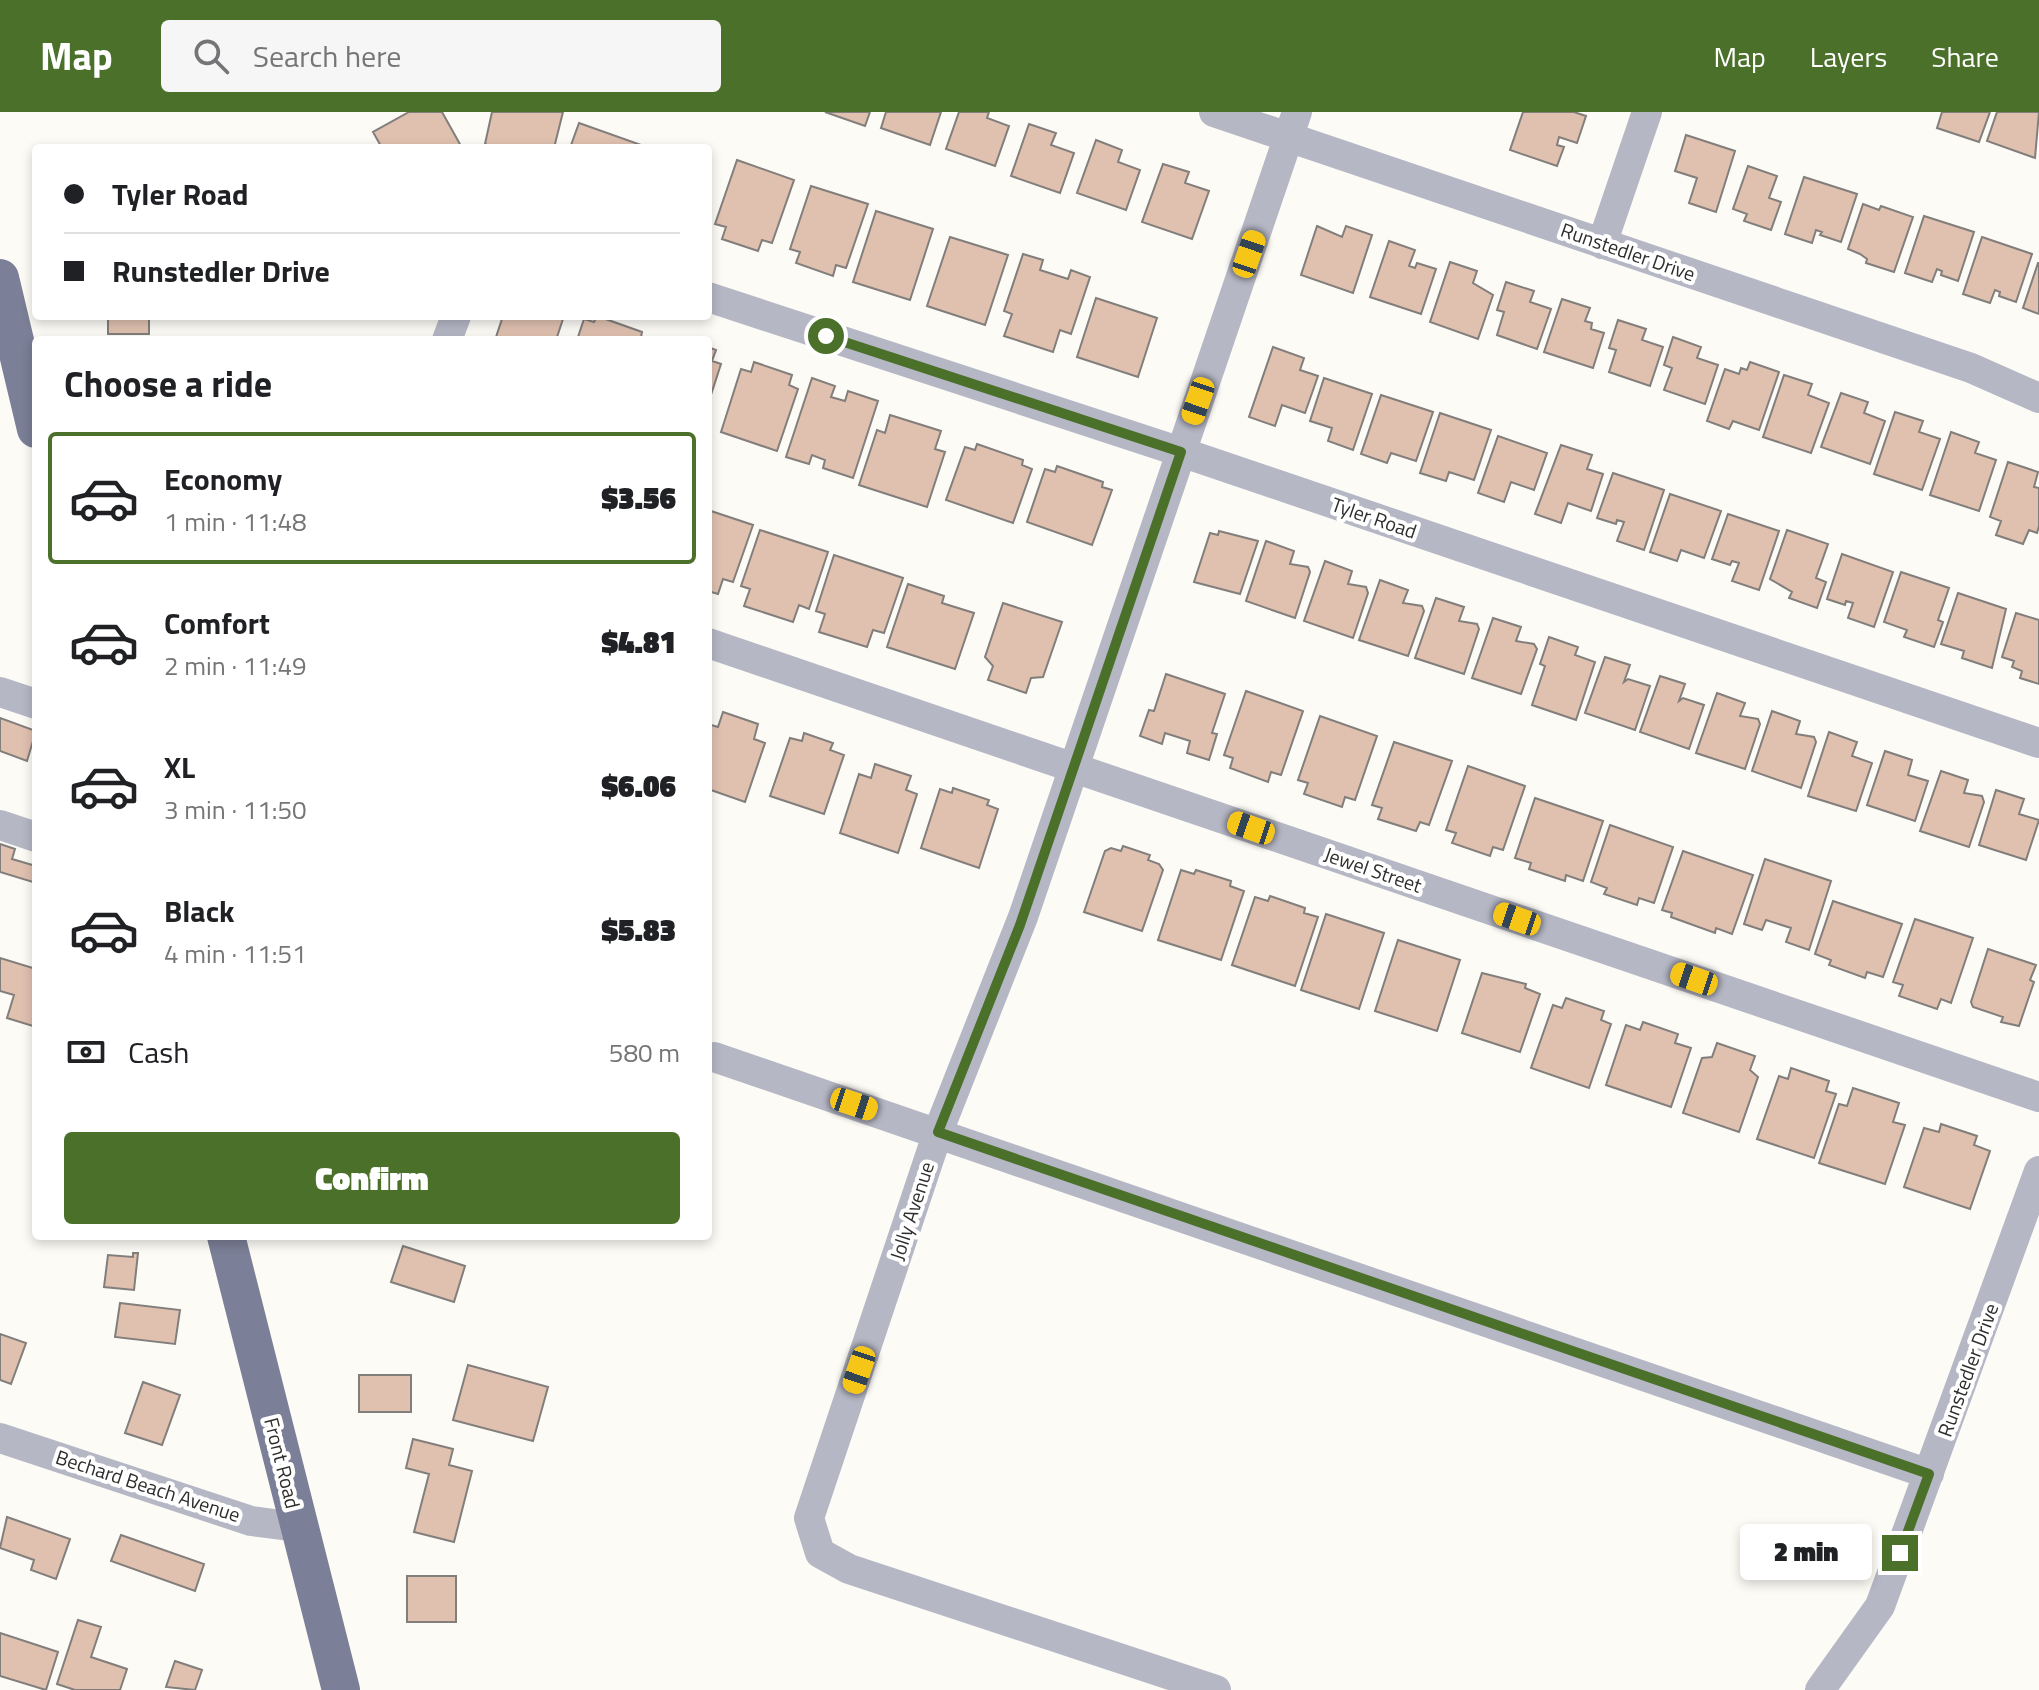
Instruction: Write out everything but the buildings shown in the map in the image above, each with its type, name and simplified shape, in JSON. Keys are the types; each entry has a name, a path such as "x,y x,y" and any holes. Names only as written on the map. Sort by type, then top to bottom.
{"main road":[{"path":"0,278 32,412"},
{"name":"Front Road","path":"227,1240 297,1527 341,1690"}],"street":[{"name":"Runstedler Drive","path":"1214,112 1292,124 1602,244 1971,368 2039,398"},
{"path":"1602,244 1647,112"},
{"name":"Jolly Avenue","path":"1216,1690 849,1569 820,1553 809,1518 938,1132 1020,925 1292,124"},
{"name":"Tyler Road","path":"712,298 1181,452 2039,743"},
{"name":"Jewel Street","path":"712,644 2039,1097"},
{"path":"0,692 32,703"},
{"path":"0,825 32,836"},
{"path":"714,1057 1929,1474"},
{"name":"Runstedler Drive","path":"1820,1690 1880,1606 2039,1171"},
{"name":"Bechard Beach Avenue","path":"0,1438 251,1521 297,1527"}],"route":[{"path":"826,336 1181,452 1020,925 938,1132 1929,1474 1900,1553"}]}
